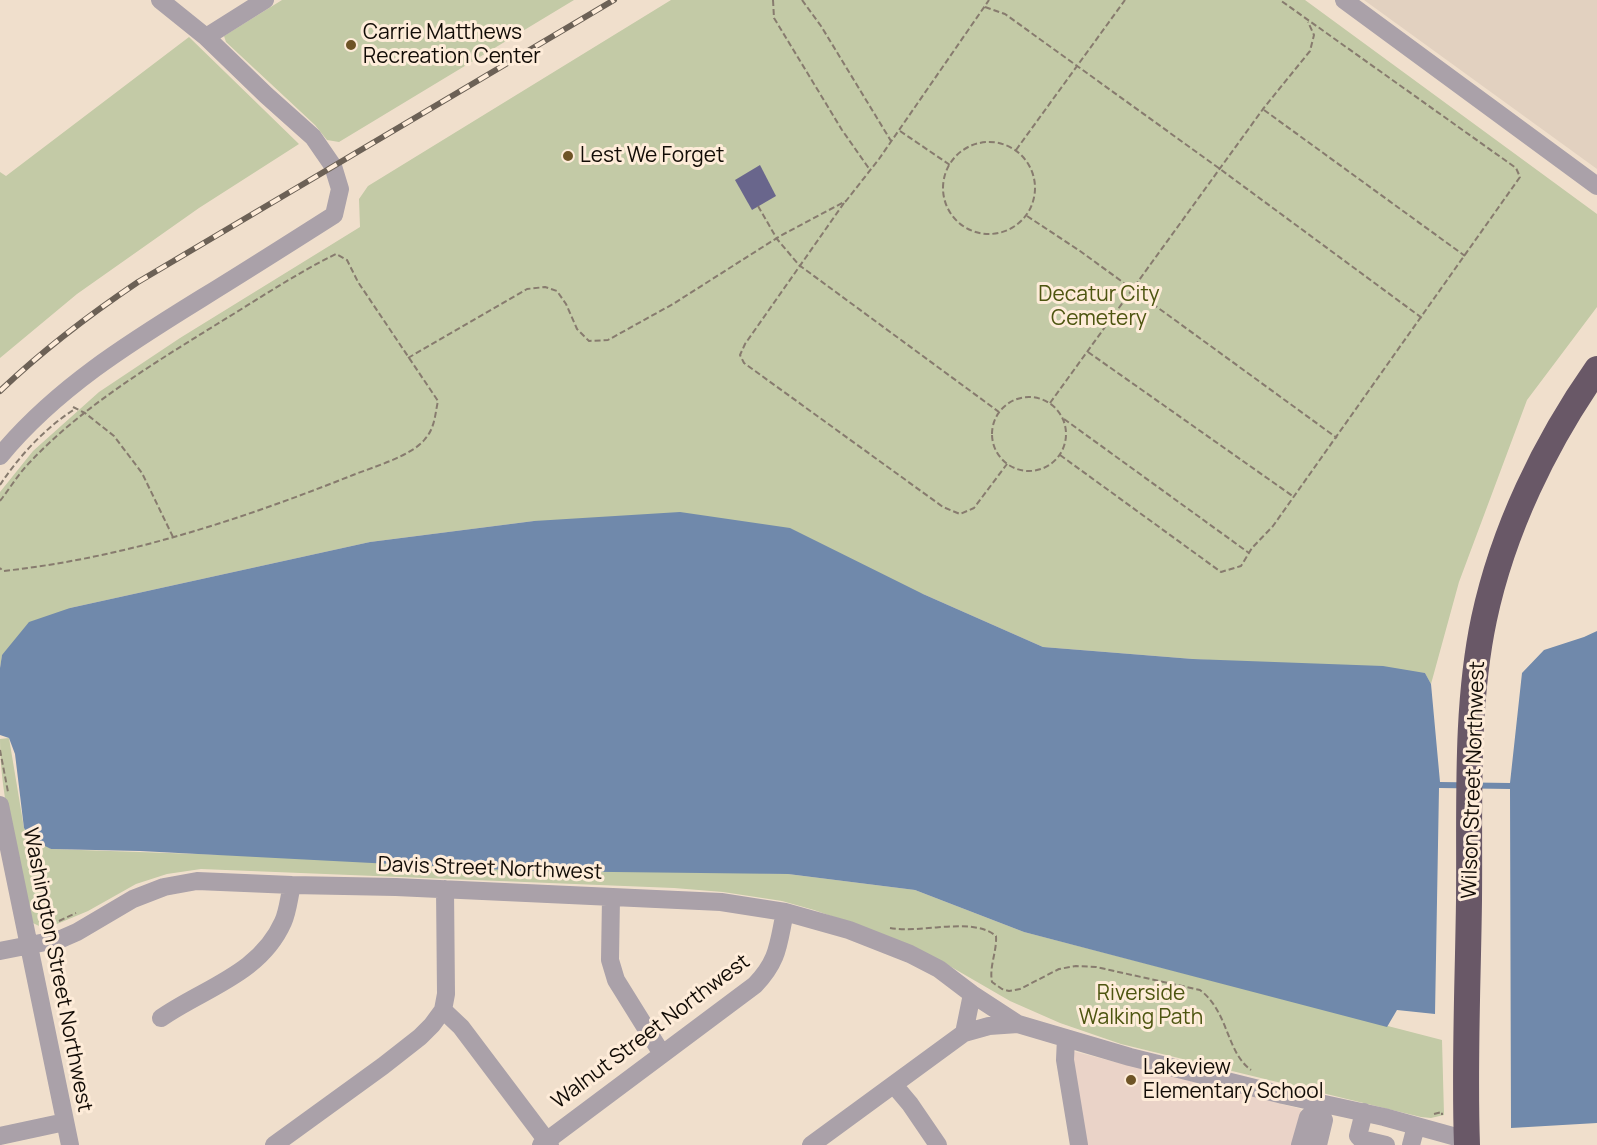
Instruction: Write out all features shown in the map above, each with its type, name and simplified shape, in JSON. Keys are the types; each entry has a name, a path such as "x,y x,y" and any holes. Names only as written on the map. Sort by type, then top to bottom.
{"highway":[{"name":"Wilson Street Northwest","path":"1467,1142 1471,785 1474,699 1484,619 1500,556 1530,485 1552,442 1597,369"}],"street":[{"path":"0,456 24,427 62,394 128,344 334,215 340,189 333,166 313,137 206,37 160,0"},
{"path":"206,37 265,0"},
{"path":"1344,0 1597,186"},
{"name":"Washington Street Northwest","path":"4,799 29,945 70,1145"},
{"name":"Davis Street Northwest","path":"0,951 61,939 133,899 164,887 213,881 722,902 785,912 849,930 910,954 939,969 1018,1024 1130,1057 1319,1106 1364,1112 1467,1142"},
{"path":"161,1017 194,997 224,983 251,964 272,942 284,920 292,885"},
{"path":"274,1145 420,1037 443,1010 446,994 445,889"},
{"path":"611,897 610,960 616,980 662,1054"},
{"name":"Walnut Street Northwest","path":"546,1144 755,985 769,971 775,958 785,912"},
{"path":"964,1033 972,994"},
{"path":"811,1145 964,1033 989,1004"},
{"path":"443,1010 461,1027 546,1144"},
{"path":"964,1033 989,1026 1018,1024"},
{"path":"1066,1038 1065,1060 1079,1145"},
{"path":"894,1085 938,1145"},
{"path":"1300,1145 1308,1117 1319,1106 1324,1120 1318,1145"},
{"path":"1364,1112 1358,1136 1361,1139 1386,1145"},
{"path":"0,1136 65,1122"},
{"path":"1411,1145 1416,1126"}],"path":[{"path":"774,0 774,18 842,130 870,170"},
{"path":"802,0 821,26 891,141"},
{"path":"989,0 899,130 799,265 745,344 740,355 744,363 943,507 960,514 974,508 1007,464"},
{"path":"1016,150 1125,0"},
{"path":"1060,455 1221,572 1241,566 1337,438 1520,177 1516,168 1280,0"},
{"path":"984,7 1005,14 1076,68 1220,169 1422,318"},
{"path":"1050,403 1263,109 1310,51 1314,35 1308,21"},
{"path":"1263,109 1465,256"},
{"path":"899,130 950,165"},
{"path":"980,144 1002,144 1016,150 1027,160 1034,174 1036,189 1033,204 1027,216 1014,228 1000,234 984,235 969,230 957,222 948,209 943,194 944,179 959,153 972,145 980,144"},
{"path":"408,358 527,289 545,287 557,291 566,304 577,329 589,341 608,340 777,239 846,201"},
{"path":"758,206 777,239 799,265 999,412"},
{"path":"1027,216 1080,251 1337,438"},
{"path":"0,501 29,463 85,413 180,347 310,267 336,254 346,260 358,282 438,401 433,427 425,441 388,461 304,495 216,526 126,549 39,567 3,571 0,568"},
{"path":"1088,352 1294,497"},
{"path":"62,394 75,409 85,413 114,436 142,473 173,537"},
{"path":"1033,397 1050,403 1056,407 1063,418 1067,430 1066,443 1052,464 1035,471 1017,470 999,456 994,445 992,434 999,412 1008,403 1020,398 1033,397"},
{"path":"0,485 33,445 60,418 75,409"},
{"path":"1063,418 1249,553"},
{"path":"0,750 4,799"},
{"path":"39,921 59,921 77,913"},
{"path":"886,928 916,930 967,927 989,931 996,936 997,946 991,964 992,982 1009,991 1020,989 1059,969 1076,966 1095,967 1200,990 1211,999 1223,1018 1240,1060 1249,1069 1258,1073"},
{"path":"1433,1114 1442,1112 1442,1115"}],"shaded area":[{"path":"1364,0 1597,0 1597,169"},
{"name":"Lakeview Elementary School","path":"1072,1051 1301,1109 1295,1145 1082,1145"}],"green space":[{"path":"282,0 574,0 339,142 327,140 315,125 226,42 224,36"},
{"name":"Decatur City Cemetery","path":"671,0 1305,0 1597,214 1597,307 1527,400 1459,582 1431,684 1425,673 1043,647 923,594 534,521 370,542 70,608 2,655 0,668 0,492 33,451 99,392 180,338 360,227 359,199 368,186"},
{"path":"189,37 299,144 199,208 77,294 0,358 0,172 6,176"},
{"name":"Riverside Walking Path","path":"9,738 24,828 51,849 788,874 915,890 1024,932 1442,1040 1444,1115 1431,1118 1421,1117 1121,1044 1060,1023 1010,1001 934,957 874,931 782,901 723,892 674,888 201,869 167,874 136,884 88,911 45,929 33,923 7,808 0,739"}],"water":[{"path":"680,512 790,528 923,594 1043,647 1193,659 1383,666 1425,673 1431,684 1440,782 1510,783 1522,673 1544,650 1597,631 1597,1123 1511,1128 1510,789 1439,788 1435,1014 1397,1010 1387,1027 1024,932 915,890 788,874 527,871 140,851 51,849 33,840 24,828 15,754 9,738 0,735 0,668 2,655 29,622 70,608 370,542 534,521"}],"building":[{"path":"760,165 776,196 752,210 735,180"}],"railway":[{"path":"0,391 67,334 138,282 614,0"}],"place":[{"name":"Carrie Matthews Recreation Center","path":"351,45"},
{"name":"Lest We Forget","path":"568,156"},
{"name":"Lakeview Elementary School","path":"1131,1080"}]}
